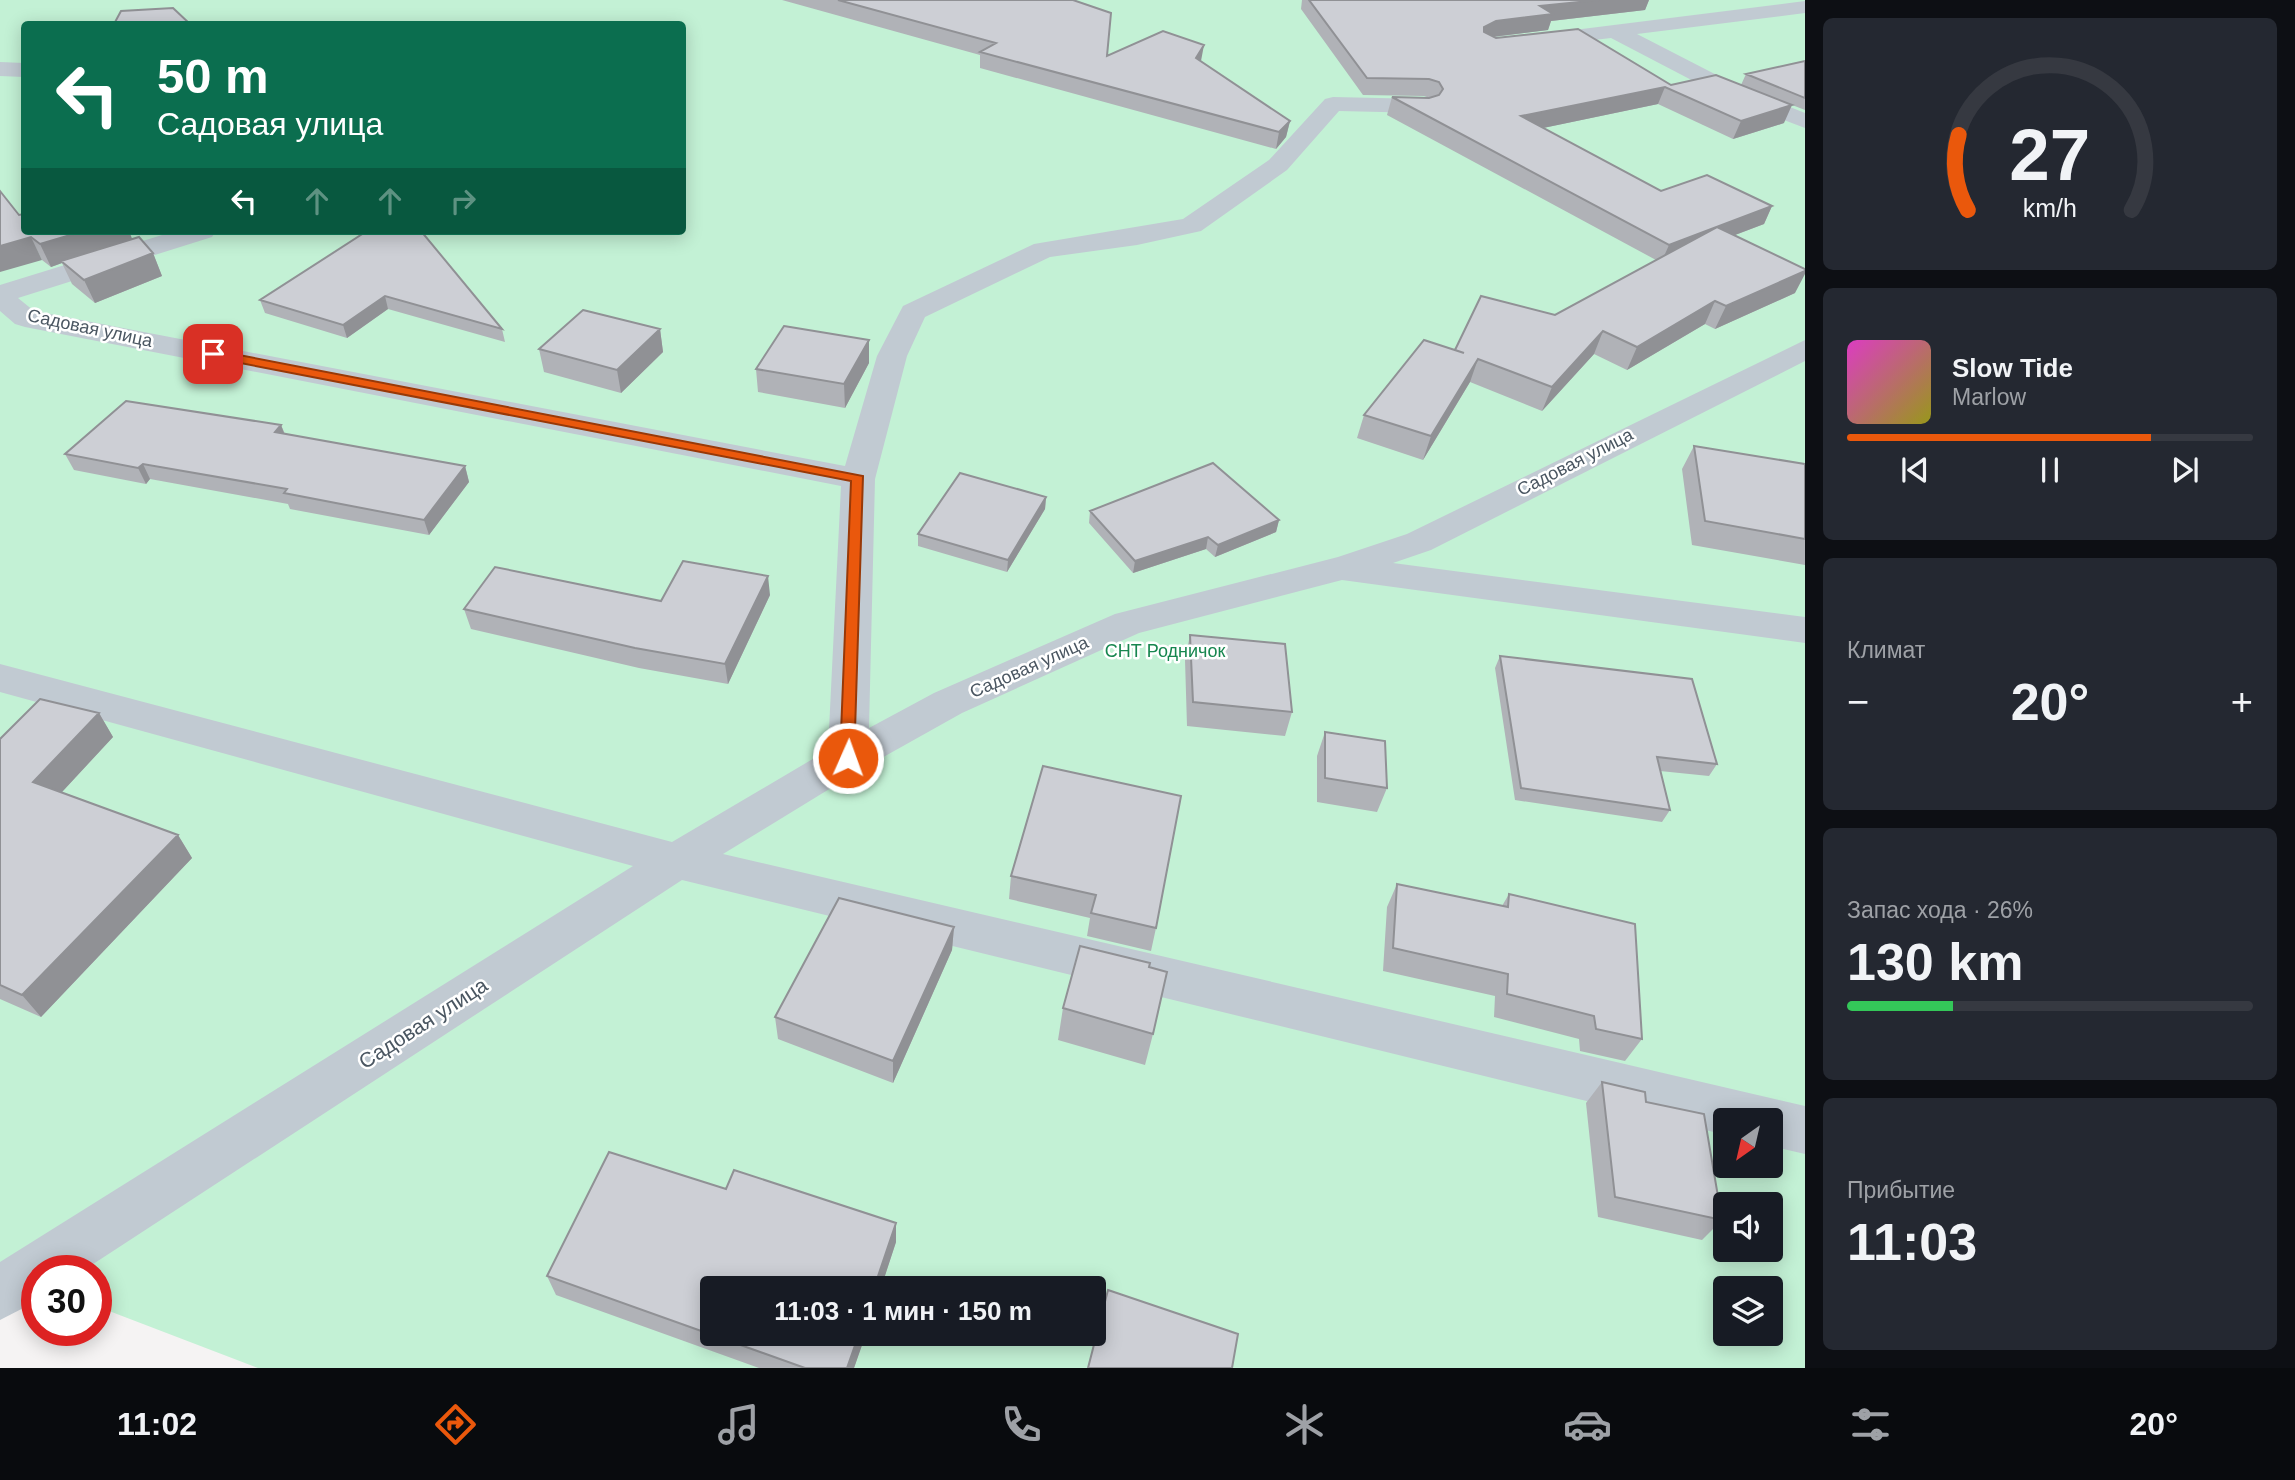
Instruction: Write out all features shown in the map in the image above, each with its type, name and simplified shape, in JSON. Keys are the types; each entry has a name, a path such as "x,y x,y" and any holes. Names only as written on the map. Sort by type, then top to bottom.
{"street":[{"path":"1518,43 1805,7"},
{"path":"1614,31 1732,92 1805,121"},
{"path":"0,69 21,70"},
{"path":"848,758 858,479 892,356 913,312 1044,250 1137,237 1192,225 1278,165 1333,104 1424,106"},
{"path":"0,295 190,235"},
{"name":"Садовая улица","path":"0,295 25,318 858,479"},
{"name":"Садовая улица","path":"0,1293 677,861 848,758 948,703 1128,623 1342,568 1419,541 1805,349"},
{"name":"Садовая улица","path":"1342,568 1805,629"},
{"path":"0,678 677,861 1713,1108"},
{"path":"1783,1125 1805,1130"}],"green space":[{"name":"СНТ Родничок","path":"0,0 1805,0 1805,1368 258,1368 112,1312 112,1255 21,1255 21,1270 0,1270"}],"building":[{"path":"838,0 1073,0 1111,13 1107,56 1163,31 1204,45 1196,58 1290,121 1279,132 980,52 996,43"},
{"path":"1309,0 1599,0 1540,6 1553,14 1496,21 1484,27 1484,32 1496,38 1578,29 1671,85 1716,75 1792,105 1741,121 1665,87 1521,116 1661,191 1707,175 1772,206 1669,245 1392,97 1429,98 1439,95 1443,89 1439,82 1429,79 1367,78"},
{"path":"173,8 187,21 116,21 121,11"},
{"path":"1805,61 1805,98 1746,74"},
{"path":"0,191 21,215 21,235 70,235 40,244 31,237 0,246"},
{"path":"1717,227 1805,271 1726,306 1715,301 1637,347 1603,331 1552,387 1478,359 1431,436 1364,415 1424,340 1464,353 1455,350 1481,296 1555,315"},
{"path":"361,235 424,235 502,329 385,296 343,325 260,300"},
{"path":"139,237 153,253 84,280 61,261"},
{"path":"583,310 660,329 617,370 539,349"},
{"path":"784,326 869,340 844,384 756,369"},
{"path":"126,401 281,425 275,432 465,466 424,520 284,493 287,489 143,464 138,468 65,454"},
{"path":"1694,446 1805,464 1805,539 1705,521"},
{"path":"1213,463 1279,520 1218,545 1208,537 1135,561 1090,511"},
{"path":"960,473 1046,497 1008,560 918,534"},
{"path":"683,561 768,576 725,664 635,648 464,609 495,567 661,601"},
{"path":"1190,635 1285,644 1292,712 1193,702"},
{"path":"1500,656 1692,679 1717,764 1657,757 1670,810 1521,788"},
{"path":"40,699 99,713 33,782 178,835 22,995 0,985 0,739"},
{"path":"1325,732 1385,741 1387,788 1325,778"},
{"path":"1043,766 1181,796 1156,928 1091,913 1096,895 1011,876"},
{"path":"1397,884 1508,907 1509,894 1635,924 1642,1039 1596,1029 1594,1016 1507,994 1508,974 1393,948"},
{"path":"839,898 954,927 893,1061 775,1017"},
{"path":"1080,946 1150,963 1149,967 1167,972 1153,1034 1063,1008"},
{"path":"1602,1082 1645,1092 1646,1102 1704,1114 1717,1192 1713,1192 1713,1218 1615,1197"},
{"path":"609,1152 726,1189 734,1170 896,1223 878,1276 700,1276 700,1331 547,1276"},
{"path":"1108,1290 1238,1334 1232,1368 1088,1368 1094,1346 1106,1346"},
{"path":"743,1346 855,1346 847,1368 805,1368"}],"route":[{"path":"213,354 858,479 848,758"}]}
